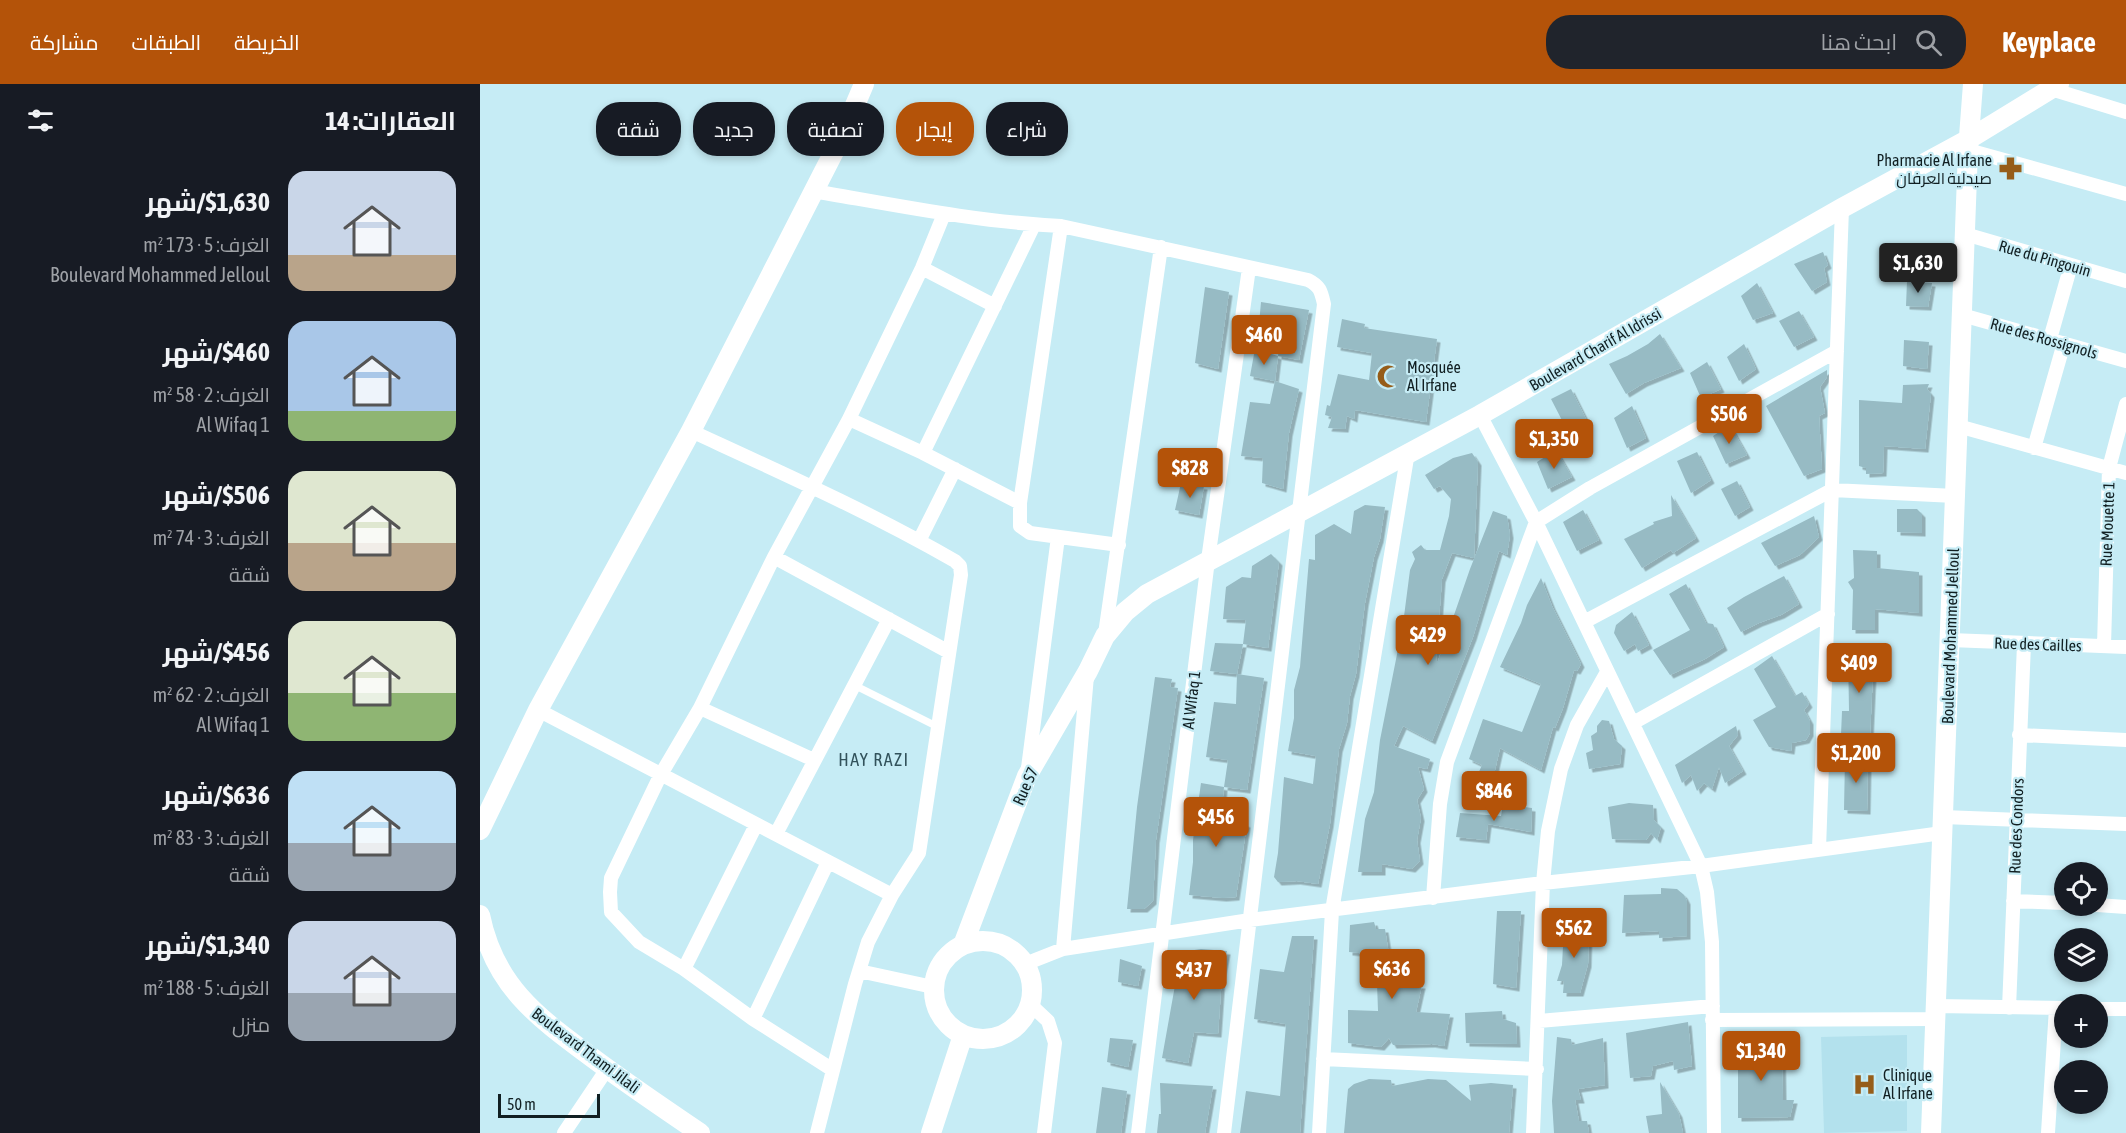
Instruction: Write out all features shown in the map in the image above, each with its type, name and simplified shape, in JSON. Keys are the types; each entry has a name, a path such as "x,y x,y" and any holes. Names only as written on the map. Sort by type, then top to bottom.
{"street":[{"path":"480,830 538,710 691,431 841,138 864,84"},
{"name":"Boulevard Mohammed Jelloul","path":"1931,1133 1965,234 1973,84"},
{"path":"2055,87 2126,112"},
{"name":"Boulevard Charif Al Idrissi","path":"1105,636 1125,612 1147,594 1480,415 1842,208 1969,144 2055,87"},
{"path":"1969,144 2126,194"},
{"path":"813,192 944,214 1061,226 1308,280 1318,285 1321,290 1324,304 1224,1133"},
{"path":"1820,849 1842,208"},
{"path":"833,1070 753,1018 684,969 639,942 611,912 611,878 660,776 700,708 774,556 849,419 922,268 944,214"},
{"path":"923,453 1034,225"},
{"path":"1061,226 1020,503 1020,526 1030,532 1119,544"},
{"name":"Rue du Pingouin","path":"1965,234 2126,281"},
{"path":"1105,636 1161,247"},
{"path":"2034,448 2071,266"},
{"path":"922,268 995,306"},
{"name":"Al Wifaq 1","path":"1138,1133 1208,560 1249,268"},
{"name":"Rue des Rossignols","path":"1962,315 2126,361"},
{"path":"1433,898 1440,804 1447,762 1536,522 1600,483 1837,351"},
{"name":"Rue Mouette 1","path":"2104,646 2109,468 2126,404"},
{"path":"1480,415 1536,522 1701,866 1707,892 1712,942 1714,1133"},
{"path":"849,419 923,453 1020,503"},
{"path":"1958,426 2126,473"},
{"path":"691,431 919,540 960,566 961,574 919,853 892,896 868,942 816,1133"},
{"path":"1319,1133 1332,910 1408,452"},
{"path":"919,540 955,469"},
{"path":"1584,622 1832,490 1955,496"},
{"path":"1027,776 1058,537"},
{"path":"774,556 949,652"},
{"path":"1633,723 1827,614"},
{"path":"776,834 889,619"},
{"name":"Rue S7","path":"963,945 1027,776 1088,671 1105,636"},
{"name":"Rue des Cailles","path":"1950,640 2126,647"},
{"name":"Rue des Condors","path":"2009,1008 2024,644"},
{"path":"1063,949 1088,671"},
{"path":"1533,1133 1548,831 1560,769 1577,725 1607,672"},
{"path":"700,708 814,760"},
{"path":"538,710 892,896"},
{"path":"2019,735 2126,740"},
{"path":"1025,964 1063,949 1161,933 1544,883 1701,866 1820,849 1943,825 2016,819 2126,824"},
{"path":"684,969 756,825"},
{"path":"753,1018 828,862"},
{"path":"2013,901 2054,903"},
{"path":"2108,906 2126,907"},
{"name":"Boulevard Thami Jilali","path":"480,915 494,960 524,1002 543,1021 607,1069 700,1133"},
{"path":"977,941 991,941 1004,945 1016,953 1025,964 1030,977 1031,1005 1022,1020 1010,1031 995,1038 979,1039 963,1035 950,1026 940,1013 933,987 940,966 950,954 963,945 977,941"},
{"path":"859,971 933,987"},
{"path":"1031,1005 1048,1021 1055,1043 1044,1133"},
{"path":"1539,1021 1712,1013 1936,1013 2009,1008 2054,1008"},
{"path":"2108,1009 2126,1009"},
{"path":"931,1133 963,1035"},
{"path":"2048,1133 2056,1048"},
{"path":"1323,1059 1537,1069"},
{"path":"564,1133 607,1069"}],"lane":[{"path":"854,685 938,727"}],"shaded area":[{"name":"Clinique Al Irfane","path":"1907,1035 1907,1131 1824,1133 1821,1037"}],"building":[{"path":"1823,252 1828,265 1824,268 1827,282 1812,291 1794,264"},
{"path":"1907,281 1932,283 1928,307 1906,306"},
{"path":"1757,283 1773,313 1753,320 1741,296"},
{"path":"1205,287 1229,292 1218,369 1195,363"},
{"path":"1261,302 1309,310 1299,360 1278,356 1281,328 1259,324"},
{"path":"1799,311 1814,337 1794,347 1779,321"},
{"name":"Mosquée Al Irfane","path":"1342,319 1365,324 1364,328 1437,339 1426,422 1355,410 1354,419 1347,416 1345,429 1328,428 1332,417 1325,415 1327,405 1330,406 1338,374 1369,380 1372,353 1337,347"},
{"path":"1660,334 1681,368 1644,383 1626,394 1609,364 1648,344"},
{"path":"1904,340 1929,342 1927,369 1903,366"},
{"path":"1744,344 1756,369 1739,381 1727,357"},
{"path":"1255,349 1278,356 1275,381 1250,376"},
{"path":"1707,362 1721,389 1701,398 1690,373"},
{"path":"1827,370 1827,377 1820,387 1825,413 1819,416 1822,469 1804,476 1766,406"},
{"path":"1275,381 1299,389 1289,433 1283,489 1262,483 1263,458 1241,456 1250,402 1270,404"},
{"path":"1929,384 1927,389 1931,394 1925,449 1884,446 1883,473 1866,474 1866,468 1859,466 1859,400 1902,403 1903,385"},
{"path":"1571,389 1586,419 1567,430 1551,399"},
{"path":"1632,406 1646,438 1627,448 1614,418"},
{"path":"1730,425 1747,455 1726,464 1713,436"},
{"path":"1556,450 1572,477 1548,489 1537,462"},
{"path":"1697,452 1711,480 1691,493 1677,461"},
{"path":"1472,453 1478,462 1474,558 1452,553 1442,579 1436,661 1438,661 1493,511 1507,516 1510,535 1507,555 1499,551 1473,637 1432,741 1403,726 1394,746 1430,759 1427,769 1418,767 1424,789 1417,800 1421,818 1417,840 1420,861 1412,869 1382,864 1382,872 1358,872 1365,819 1374,792 1380,740 1403,624 1410,570 1415,559 1412,552 1421,545 1425,550 1440,550 1449,516 1451,499 1440,486 1434,489 1425,475 1453,458"},
{"path":"1737,481 1750,507 1735,516 1721,489"},
{"path":"1181,483 1204,486 1199,515 1175,510"},
{"path":"1671,495 1696,538 1673,553 1671,550 1642,568 1624,539 1654,524 1653,522 1672,516"},
{"path":"1365,505 1385,507 1365,603 1347,723 1339,749 1330,824 1318,884 1297,881 1278,882 1274,877 1284,777 1313,784 1316,756 1288,751 1294,718 1294,690 1300,667 1309,559 1315,560 1315,535 1334,524 1351,534 1354,511"},
{"path":"1897,509 1917,509 1922,514 1922,533 1897,532"},
{"path":"1583,510 1599,540 1577,551 1563,522"},
{"path":"1814,516 1819,537 1800,555 1775,566 1761,543"},
{"path":"1853,550 1877,551 1877,568 1919,572 1919,613 1875,609 1875,630 1852,630 1853,590 1848,582 1854,578"},
{"path":"1271,554 1279,562 1268,648 1243,644 1246,620 1223,619 1226,587 1242,577 1251,578 1252,566"},
{"path":"1784,576 1799,604 1781,615 1741,632 1727,608"},
{"path":"1541,578 1552,606 1581,664 1577,671 1574,670 1563,708 1555,728 1553,727 1541,770 1500,748 1493,779 1478,774 1482,765 1469,759 1483,719 1522,732 1541,684 1500,667"},
{"path":"1686,584 1706,623 1713,624 1724,647 1705,659 1670,675 1653,650 1690,630 1669,594"},
{"path":"1632,612 1649,645 1638,651 1635,644 1624,651 1614,633 1616,625"},
{"path":"1215,643 1243,644 1237,674 1210,671"},
{"path":"1848,651 1874,651 1870,736 1841,735 1842,711 1849,711"},
{"path":"1772,656 1795,696 1802,692 1809,704 1804,710 1810,721 1810,733 1806,740 1792,743 1791,751 1769,747 1753,720 1776,707 1754,669"},
{"path":"1237,674 1264,678 1247,790 1224,787 1228,760 1206,757 1214,702 1236,704"},
{"path":"1155,677 1172,679 1170,687 1178,688 1156,840 1153,901 1144,909 1127,909 1137,807"},
{"path":"1602,720 1609,721 1614,739 1622,746 1620,764 1589,769 1586,753 1593,750 1591,736 1597,732 1597,726"},
{"path":"1736,726 1738,735 1729,746 1743,771 1725,783 1719,767 1712,789 1704,783 1697,791 1691,775 1682,783 1675,765"},
{"path":"1845,758 1868,758 1867,811 1844,810"},
{"path":"1201,783 1224,787 1221,816 1247,824 1236,897 1189,895 1193,840"},
{"path":"1629,803 1653,805 1654,820 1661,827 1657,840 1651,833 1646,840 1612,839 1608,807"},
{"path":"1503,804 1532,808 1531,832 1488,824 1486,840 1456,837 1460,813 1501,816"},
{"path":"1661,888 1677,889 1684,895 1687,901 1687,936 1659,938 1659,931 1622,933 1624,895 1661,894"},
{"path":"1497,911 1521,911 1516,988 1493,984"},
{"path":"1374,922 1376,929 1385,929 1389,955 1401,956 1408,960 1406,967 1412,968 1412,985 1422,985 1416,1012 1450,1014 1444,1046 1393,1045 1389,1038 1381,1047 1348,1043 1348,1010 1378,1011 1377,983 1381,955 1349,952 1350,925"},
{"path":"1564,927 1589,927 1588,964 1580,993 1563,993 1564,981 1557,981 1562,965"},
{"path":"1292,936 1314,936 1300,1133 1240,1133 1246,1091 1280,1096 1286,1024 1254,1019 1260,969 1284,972"},
{"path":"1201,949 1227,951 1222,976 1218,1034 1194,1032 1188,1063 1162,1058 1181,952"},
{"path":"1120,959 1142,966 1138,986 1118,982"},
{"path":"1502,1011 1503,1019 1516,1023 1517,1044 1466,1043 1465,1013"},
{"path":"1688,1022 1692,1066 1674,1070 1673,1061 1653,1066 1651,1076 1630,1078 1626,1033"},
{"path":"1557,1037 1571,1039 1572,1045 1603,1038 1605,1085 1578,1089 1581,1100 1575,1100 1579,1121 1587,1121 1589,1133 1554,1133 1552,1101"},
{"path":"1110,1038 1133,1040 1128,1067 1107,1062"},
{"path":"1738,1044 1782,1045 1783,1100 1794,1100 1790,1117 1738,1118"},
{"path":"1369,1079 1391,1080 1392,1086 1428,1079 1446,1080 1471,1101 1469,1085 1491,1083 1513,1085 1509,1133 1344,1133 1348,1089 1354,1084"},
{"path":"1660,1082 1679,1114 1683,1133 1649,1133 1646,1116 1662,1114"},
{"path":"1160,1083 1213,1086 1205,1133 1157,1133 1159,1114 1161,1114"},
{"path":"1102,1087 1127,1091 1121,1133 1096,1133"}],"place":[{"name":"Pharmacie Al Irfane صيدلية العرفان","path":"2010,169"},
{"name":"Mosquée Al Irfane","path":"1389,376"},
{"name":"Clinique Al Irfane","path":"1865,1084"}],"district":[{"name":"HAY RAZI","path":"874,760"}]}
